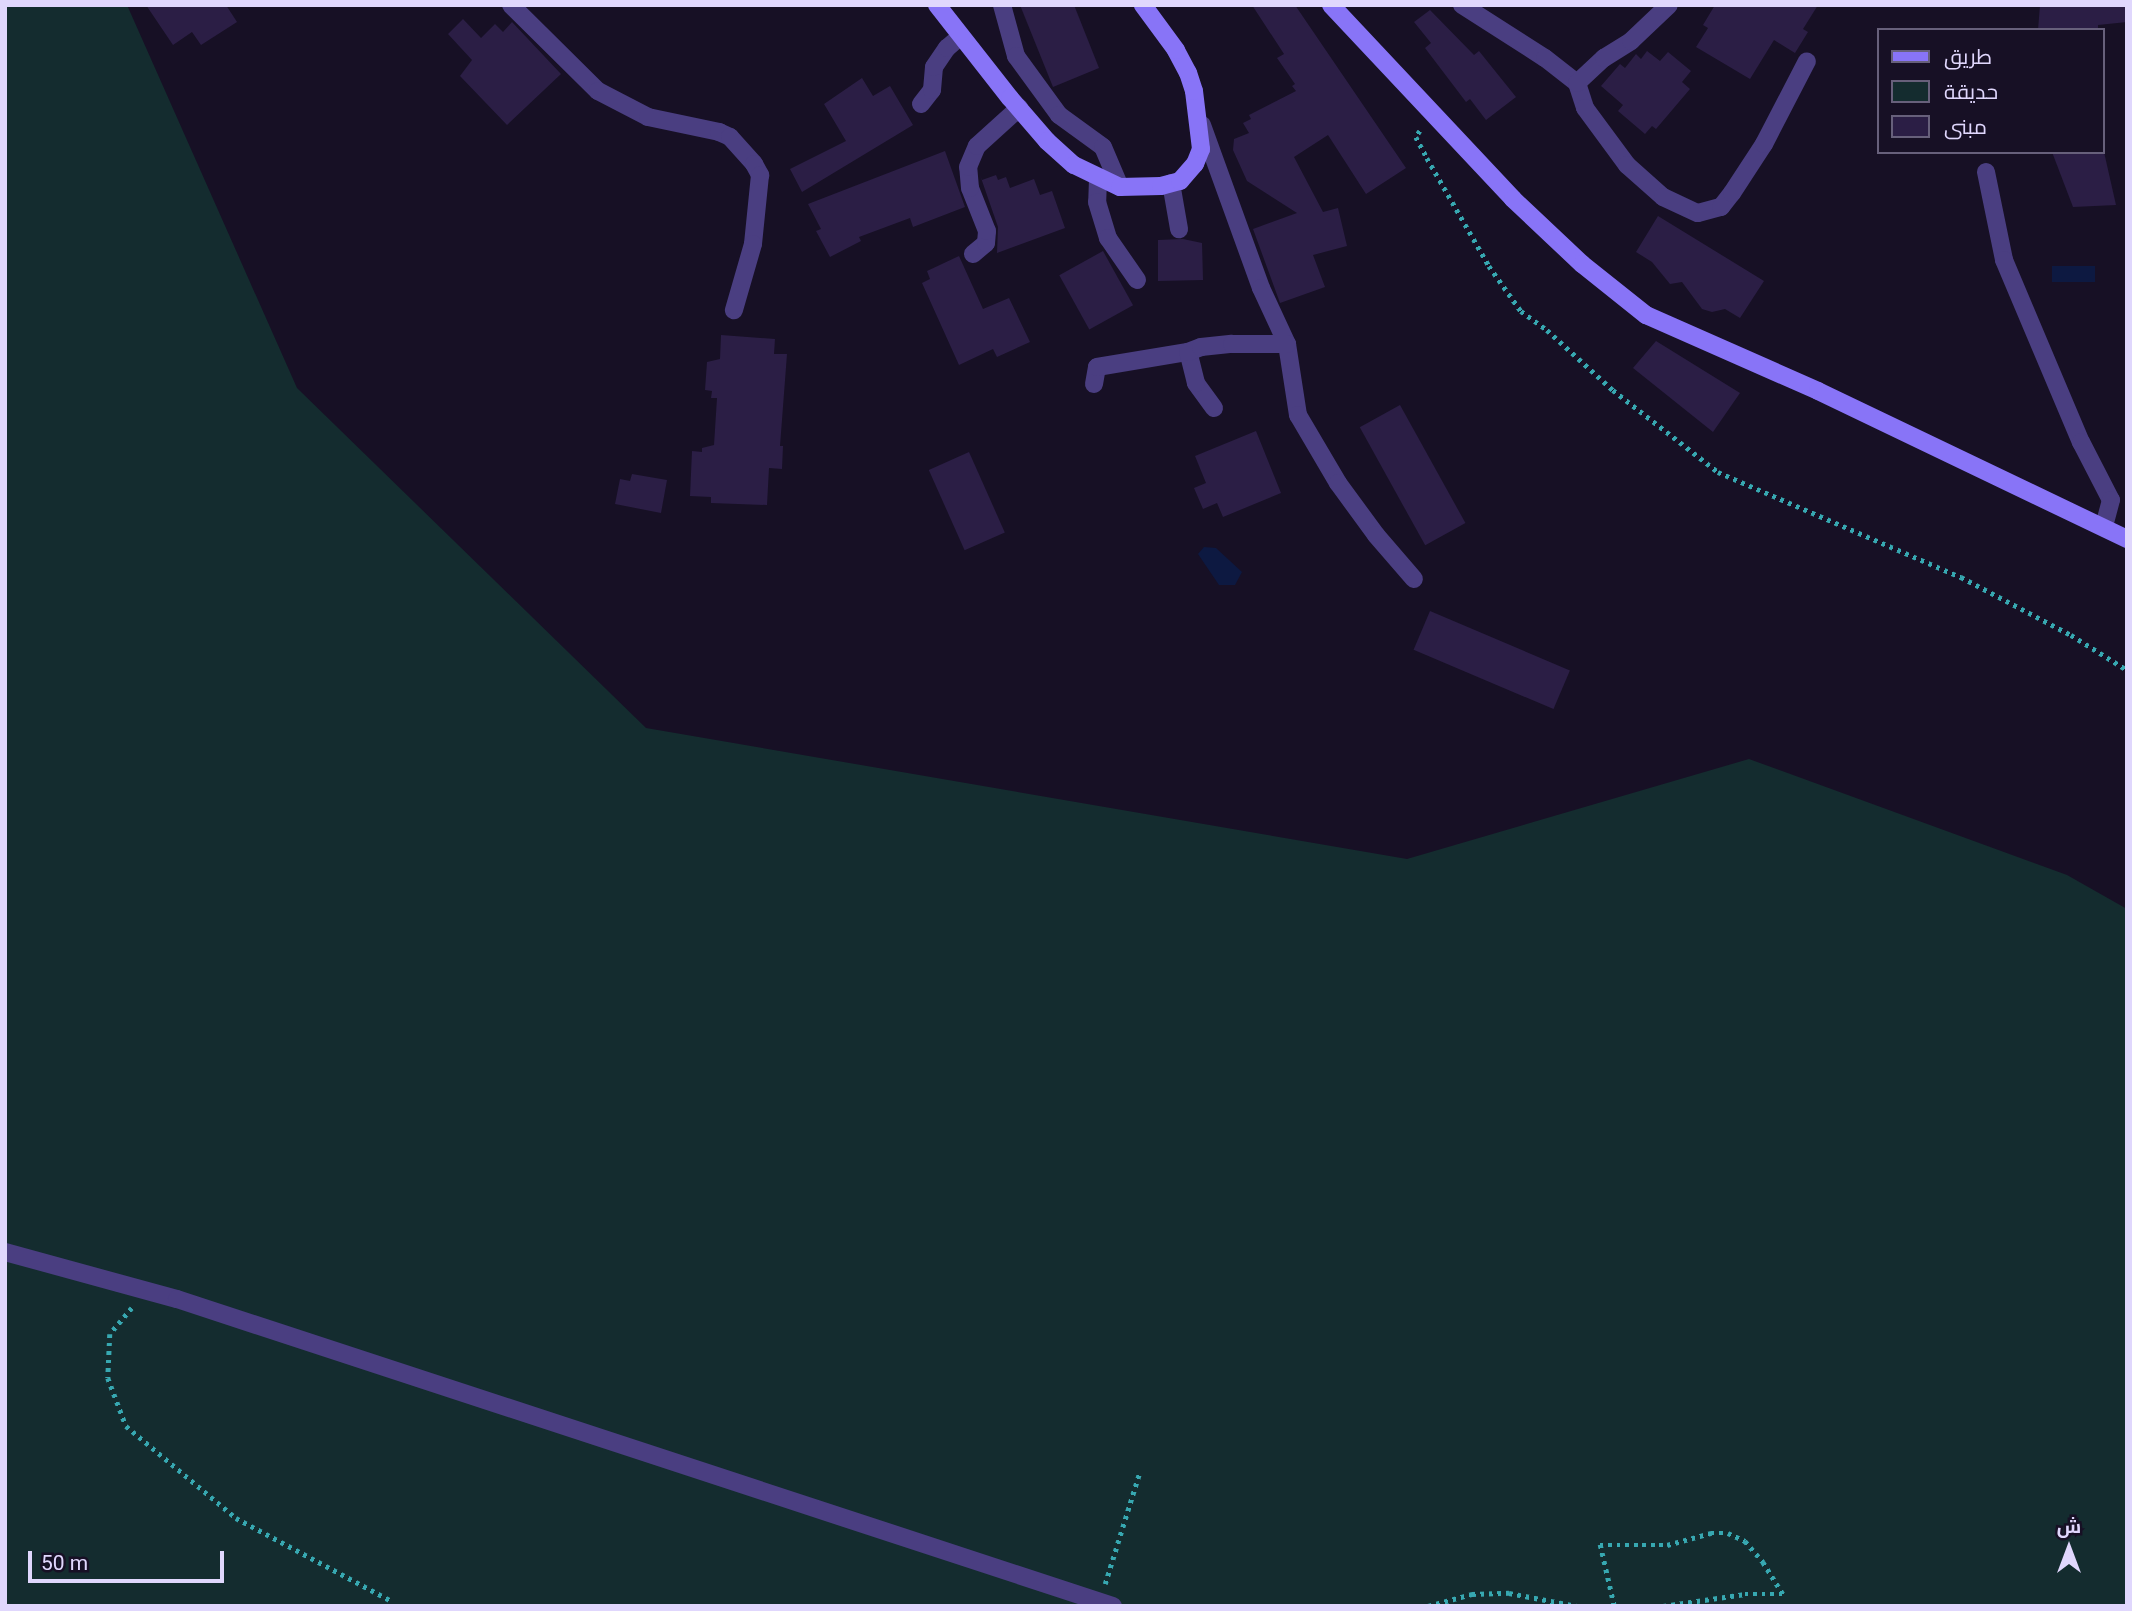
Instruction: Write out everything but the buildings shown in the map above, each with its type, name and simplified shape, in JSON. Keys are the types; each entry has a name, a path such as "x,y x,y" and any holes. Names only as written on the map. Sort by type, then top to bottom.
{"street":[{"path":"511,5 598,91 648,117 719,132 730,137 754,164 760,175 753,244 734,310"},
{"path":"937,5 1019,108 1074,165 1098,179 1120,187 1180,181 1195,164 1202,149 1188,73 1176,50 1143,5"},
{"path":"1002,5 1016,56 1059,115 1103,147 1120,187"},
{"path":"1331,5 1554,240 1646,315 1818,391 2127,539"},
{"path":"1462,5 1545,58 1577,83 1586,108 1609,143 1646,184 1682,208 1698,213 1721,207 1732,193 1763,144 1807,61"},
{"path":"1577,83 1604,58 1632,41 1669,5"},
{"path":"921,104 932,90 934,68 947,48 961,36"},
{"path":"973,254 986,243 987,231 970,188 968,167 977,146 1019,108"},
{"path":"1196,109 1261,288 1287,344 1298,415 1309,436 1376,535 1414,579"},
{"path":"1986,172 2004,260 2081,442 2111,500 2105,527"},
{"path":"1098,179 1097,202 1108,238 1137,280"},
{"path":"1171,183 1179,229"},
{"path":"1094,384 1097,368 1222,345 1287,344"},
{"path":"1188,352 1196,383 1214,408"},
{"path":"5,1252 146,1291 401,1371 1107,1604"}],"path":[{"path":"1432,114 1416,137 1489,267 1521,311 1548,330 1613,390 1718,471 1961,577 2071,635 2127,670"},
{"path":"146,1291 110,1334 108,1378 126,1426 236,1518 393,1602"},
{"path":"1107,1604 1139,1474"},
{"path":"1614,1606 1600,1545 1667,1545 1711,1533 1728,1533 1745,1541 1763,1562 1783,1594 1745,1594 1664,1606"},
{"path":"1428,1606 1472,1594 1509,1592 1577,1606"}],"green space":[{"path":"5,5 127,5 297,388 646,728 1407,859 1749,759 2067,875 2127,909 2127,1606 5,1606"}],"water":[{"path":"2052,266 2095,266 2095,282 2052,282"},
{"path":"1204,547 1216,548 1242,572 1235,585 1219,585 1198,554"}]}
